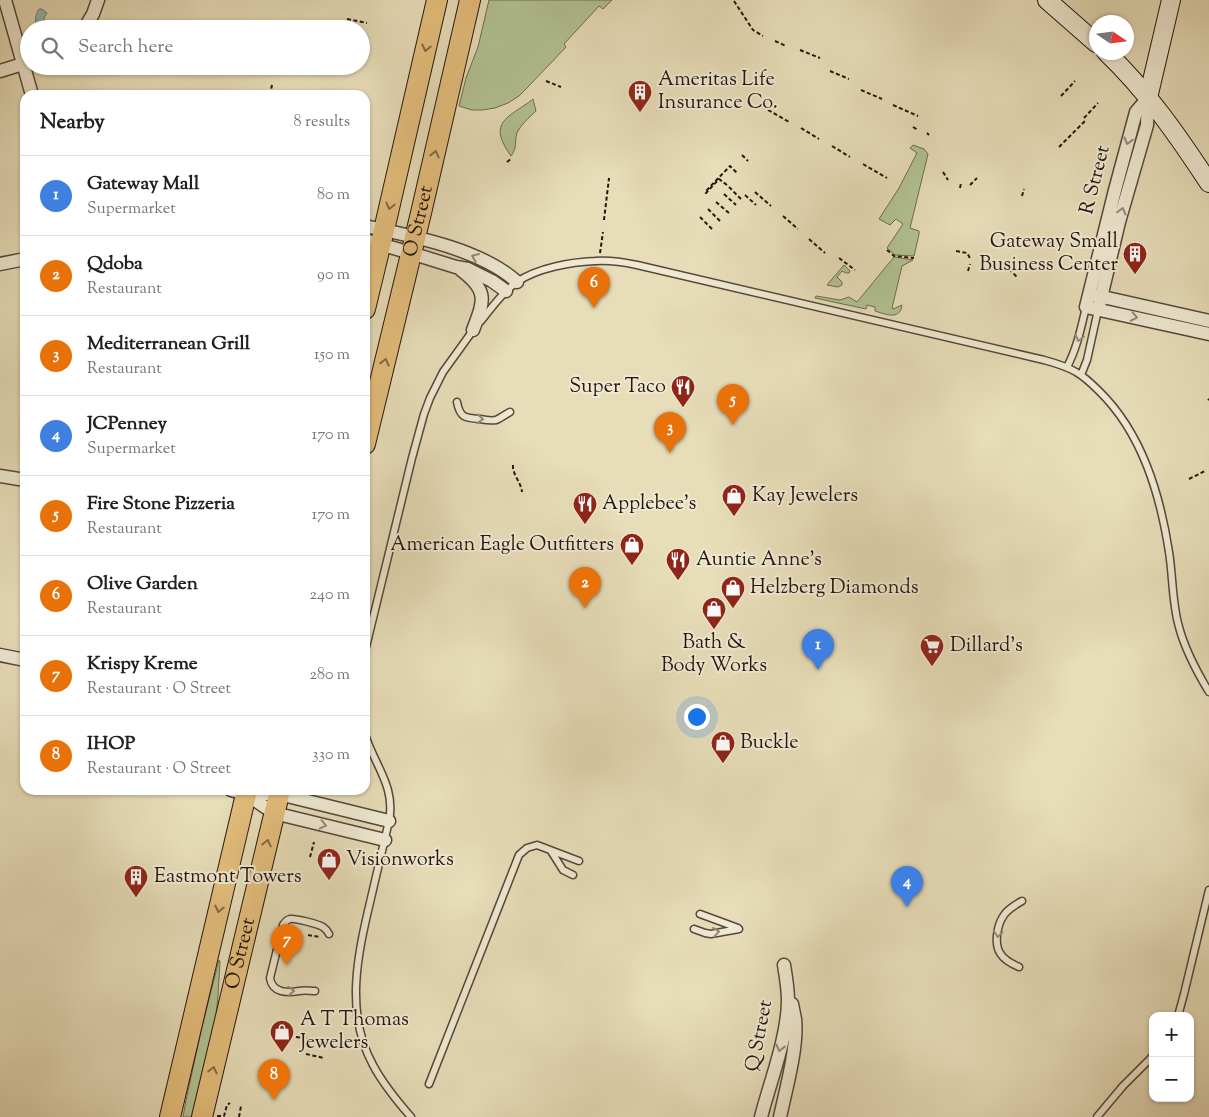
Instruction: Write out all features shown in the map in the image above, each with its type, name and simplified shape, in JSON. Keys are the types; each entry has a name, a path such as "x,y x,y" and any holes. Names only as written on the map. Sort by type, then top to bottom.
{"main road":[{"name":"O Street","path":"370,279 377,238 437,0"},
{"name":"O Street","path":"370,423 470,0"},
{"path":"1047,0 1089,37"},
{"name":"R Street","path":"1148,98 1171,0"},
{"path":"1113,60 1148,98 1183,144 1209,183"},
{"name":"O Street","path":"170,1117 240,795"},
{"name":"O Street","path":"210,1116 279,795"}],"street":[{"path":"5,0 20,45"},
{"path":"89,20 98,0"},
{"path":"0,71 20,65"},
{"path":"28,75 31,90"},
{"name":"R Street","path":"1092,308 1115,190 1136,112 1148,98"},
{"path":"377,238 476,256 517,282"},
{"path":"413,245 456,268 471,278 480,289 482,298 480,310 473,330"},
{"path":"0,264 20,260"},
{"path":"456,268 468,268 479,273 506,291"},
{"path":"1096,295 1209,321"},
{"path":"1092,308 1209,334"},
{"path":"0,476 20,479"},
{"path":"0,655 20,659"},
{"path":"247,795 274,814 385,840"},
{"path":"292,795 389,820"},
{"name":"Q Street","path":"761,1117 781,1044 786,1016 788,1000 784,965 795,1028 780,1117"}],"lane":[{"path":"370,630 424,414 444,372 473,330 495,303 517,282 547,269 596,260 623,262 999,349 1067,367 1081,375 1114,406 1130,431 1145,462 1164,520 1179,628 1190,657 1209,692"},
{"path":"1067,367 1092,308"},
{"path":"1081,375 1087,360 1092,308"},
{"path":"457,402 458,410 467,418 494,420 510,412"},
{"path":"370,748 390,791 391,802 385,840 361,942 356,1006 362,1038 372,1064 388,1090 411,1117"},
{"path":"429,1084 520,855 527,848 537,845 578,861"},
{"path":"552,850 563,870 573,875"},
{"path":"1179,1012 1209,890"},
{"path":"1018,967 1005,959 999,952 997,934 1004,915 1022,901"},
{"path":"694,929 711,934 739,929 700,914"},
{"path":"315,990 300,990 287,993 276,989 272,985 270,978 283,925 287,920 291,919 319,925 325,928 328,936"},
{"path":"1097,1117 1152,1057"}],"path":[{"path":"734,1 753,30 763,36"},
{"path":"347,18 355,20"},
{"path":"775,41 786,46"},
{"path":"800,50 820,58"},
{"path":"830,70 849,79"},
{"path":"546,81 561,87"},
{"path":"1061,96 1075,81"},
{"path":"271,90 272,86"},
{"path":"861,90 882,99"},
{"path":"1059,147 1098,103"},
{"path":"893,105 918,116"},
{"path":"768,110 789,122"},
{"path":"913,127 918,130"},
{"path":"800,128 819,139"},
{"path":"832,146 850,157"},
{"path":"742,155 748,161"},
{"path":"507,162 512,158"},
{"path":"863,164 887,178"},
{"path":"737,174 730,166 705,192 719,179 741,200"},
{"path":"943,172 948,180"},
{"path":"604,220 609,178"},
{"path":"970,185 977,178"},
{"path":"960,188 961,183"},
{"path":"1022,196 1024,189"},
{"path":"756,192 771,206"},
{"path":"724,194 736,205"},
{"path":"745,195 756,205"},
{"path":"716,202 729,213"},
{"path":"708,209 721,222"},
{"path":"782,216 798,229"},
{"path":"700,217 713,230"},
{"path":"601,250 603,232"},
{"path":"1017,237 1027,239"},
{"path":"810,239 825,253"},
{"path":"887,250 894,256 914,258"},
{"path":"956,251 967,253 971,260"},
{"path":"839,258 855,270"},
{"path":"968,271 970,264"},
{"path":"1009,269 1017,277"},
{"path":"512,465 522,492"},
{"path":"1189,479 1205,471"},
{"path":"310,857 314,842"},
{"path":"308,935 328,936"},
{"path":"296,1036 309,1039"},
{"path":"306,1054 324,1058"},
{"path":"210,1116 224,1116 227,1105 230,1103"},
{"path":"239,1117 241,1106"}],"green space":[{"path":"489,0 612,0 603,9 599,6 564,44 566,47 519,96 495,108 472,110 459,106 466,78 478,47"},
{"path":"533,99 536,111 525,121 517,133 511,156 504,144 501,128 509,116"},
{"path":"913,145 924,149 928,154 910,228 919,231 919,234 914,256 895,255 887,248 903,224 896,219 890,225 879,219 899,188 917,153 910,148"},
{"path":"894,257 913,260 902,266 892,308 902,305 901,310 895,315 887,315 875,311 875,307 867,305 866,309 815,298 816,296 840,300 849,297 857,302"},
{"path":"844,265 850,271 846,273 842,271 837,277 842,282 842,285 838,287 827,285"},
{"path":"219,960 215,1026 193,1117 183,1117 202,1027"}],"shaded area":[{"path":"39,9 47,13 44,20 36,20"}],"place":[{"name":"Ameritas Life Insurance Co.","path":"640,113"},
{"name":"Gateway Small Business Center","path":"1135,275"},
{"name":"Olive Garden","path":"594,308"},
{"name":"Super Taco","path":"683,408"},
{"name":"Fire Stone Pizzeria","path":"733,425"},
{"name":"Mediterranean Grill","path":"670,453"},
{"name":"Kay Jewelers","path":"734,517"},
{"name":"Applebee's","path":"585,525"},
{"name":"American Eagle Outfitters","path":"632,566"},
{"name":"Auntie Anne's","path":"678,581"},
{"name":"Qdoba","path":"585,608"},
{"name":"Helzberg Diamonds","path":"733,609"},
{"name":"Bath & Body Works","path":"714,630"},
{"name":"Dillard's","path":"932,667"},
{"name":"Gateway Mall","path":"818,670"},
{"name":"Buckle","path":"723,764"},
{"name":"Visionworks","path":"329,881"},
{"name":"Eastmont Towers","path":"136,898"},
{"name":"JCPenney","path":"907,907"},
{"name":"Krispy Kreme","path":"287,965"},
{"name":"A T Thomas Jewelers","path":"282,1053"},
{"name":"IHOP","path":"274,1100"}]}
